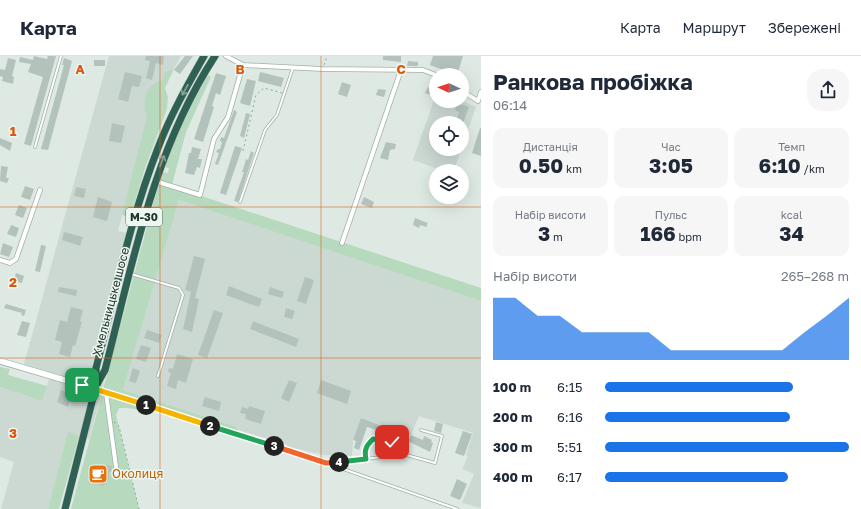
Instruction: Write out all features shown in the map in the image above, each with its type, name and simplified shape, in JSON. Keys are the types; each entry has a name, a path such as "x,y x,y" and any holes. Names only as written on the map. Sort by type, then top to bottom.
{"highway":[{"name":"Хмельницьке шосе","path":"96,388 96,368 135,217 149,172 170,118 204,56"},
{"name":"Хмельницьке шосе","path":"96,388 105,370 155,181 185,107 215,56"},
{"name":"М-30","path":"65,509 96,388"}],"street":[{"path":"226,56 243,65 429,72"},
{"path":"155,181 200,195 214,139 228,117 243,65"},
{"path":"342,242 401,70"},
{"path":"469,95 480,102 481,92"},
{"path":"0,260 10,263 16,259 40,190"},
{"path":"0,361 96,388 106,393 326,463 366,459"},
{"path":"106,393 117,474"}],"lane":[{"path":"35,147 61,56"},
{"path":"240,202 265,130 277,115 293,68"},
{"path":"130,274 179,288 183,295 158,376"},
{"path":"403,454 392,442 373,439 367,445 364,452 366,459 403,454 435,463 442,436 421,430"},
{"path":"326,463 457,509"}],"path":[{"path":"322,69 327,56"},
{"path":"242,151 256,95 264,88 284,93"},
{"path":"110,418 119,426 139,509"}],"shaded area":[{"path":"109,56 181,56 164,87 157,86 118,231 128,233 86,387 102,392 89,439 68,433 48,509 1,509 14,462 0,457 0,387 42,401 50,376 23,368"},
{"path":"469,104 476,107 469,127 469,116 429,116 429,156 459,156 456,164 429,164 429,166 413,160 431,108 469,108"},
{"path":"179,200 481,301 481,508 462,503 474,474 462,469 468,456 466,455 473,433 419,416 411,435 361,418 353,440 352,456 324,455 289,447 285,444 238,430 237,427 123,390"}],"green space":[{"path":"170,70 173,71 165,88 168,97 167,109 145,168 130,217 122,215 147,116 145,111 146,94 152,85 162,81 164,74"},
{"path":"208,75 211,77 186,132 172,185 159,181 162,172 168,173 169,168 164,167 189,107"},
{"path":"159,182 481,288 481,301 179,200 123,390 237,427 238,430 236,434 180,416 119,408 116,415 139,509 71,509"},
{"path":"0,367 10,369 8,375 47,386 42,401 0,387"},
{"path":"68,432 79,436 59,509 48,509"}],"building":[{"path":"34,56 47,59 48,56 56,56 31,146 24,144 43,77 28,72 31,64 19,62 20,57 33,60"},
{"path":"146,56 164,56 163,65 156,63 152,80 146,78 150,61 145,60"},
{"path":"185,56 193,56 180,74 174,70"},
{"path":"383,56 401,56 401,62 383,60"},
{"path":"433,56 463,56 459,68 438,68 430,65"},
{"path":"8,58 16,60 12,76 14,77 13,84 2,81 3,77 0,76 0,69 5,70"},
{"path":"64,58 72,61 48,150 41,149 64,65 62,65"},
{"path":"94,60 105,60 105,66 94,66"},
{"path":"408,61 418,62 418,66 407,66"},
{"path":"125,72 142,76 139,87 132,86 128,102 118,99"},
{"path":"260,72 284,78 281,87 258,81"},
{"path":"216,73 226,76 220,95 216,93 212,106 214,107 203,142 194,139"},
{"path":"247,79 256,81 250,106 240,103"},
{"path":"342,82 351,85 347,97 338,94"},
{"path":"428,87 429,87 429,94 425,93"},
{"path":"378,89 386,90 384,97 376,95"},
{"path":"456,108 469,108 466,116 458,116 459,112 455,110"},
{"path":"234,110 237,112 218,165 215,164 219,153 216,152 220,149 222,142 220,141 221,137 224,138"},
{"path":"246,113 250,114 244,138 240,136"},
{"path":"112,123 125,126 121,143 109,141"},
{"path":"481,128 481,156 472,153"},
{"path":"0,138 12,143 10,151 0,145"},
{"path":"386,142 396,144 395,149 390,150 388,160 380,158"},
{"path":"235,146 242,148 226,195 220,193"},
{"path":"192,147 201,149 198,159 202,159 200,168 197,167 194,175 185,173 189,153 191,153"},
{"path":"251,151 254,153 238,202 234,201 244,172 242,172 246,159 248,160"},
{"path":"1,166 8,167 6,178 9,178 7,183 0,181"},
{"path":"25,186 34,189 30,200 21,197"},
{"path":"76,187 86,189 84,198 74,196"},
{"path":"98,197 112,202 107,221 93,217"},
{"path":"364,197 374,202 372,208 361,204"},
{"path":"19,205 27,208 23,218 15,215"},
{"path":"415,218 428,223 426,227 420,225 419,228 413,225"},
{"path":"11,225 19,228 16,237 7,234"},
{"path":"64,232 83,237 80,246 62,240"},
{"path":"3,243 13,247 9,257 0,254"},
{"path":"41,245 46,246 40,272 35,271"},
{"path":"194,256 205,259 195,298 199,299 192,332 183,329 191,292 185,290"},
{"path":"16,273 24,276 22,283 14,281"},
{"path":"305,277 314,280 306,304 297,301"},
{"path":"229,286 262,299 259,307 226,295"},
{"path":"59,287 77,290 76,296 58,292"},
{"path":"270,287 284,292 282,298 268,294"},
{"path":"6,304 26,310 24,316 21,315 22,313 4,308"},
{"path":"71,307 83,310 80,321 82,322 70,357 59,354 62,342 55,340 60,320 67,322"},
{"path":"286,308 295,311 292,319 284,317"},
{"path":"214,310 223,313 207,358 198,355"},
{"path":"22,321 30,323 26,337 17,335"},
{"path":"253,321 299,339 296,347 250,329"},
{"path":"147,330 162,335 159,343 144,338"},
{"path":"141,345 151,348 146,362 136,359"},
{"path":"177,354 193,359 186,383 178,380 176,389 167,386 171,373 168,372 169,368 173,369"},
{"path":"133,368 140,371 136,383 129,381"},
{"path":"289,380 297,383 289,402 281,398"},
{"path":"321,380 351,391 347,404 317,393"},
{"path":"61,390 71,394 68,407 57,402"},
{"path":"205,397 221,402 219,411 202,406"},
{"path":"249,406 265,411 261,424 245,419 246,414 240,413 242,407 248,409"},
{"path":"361,418 385,427 383,432 367,427 359,450 354,448 356,441 353,440"},
{"path":"436,422 443,424 441,433 434,431"},
{"path":"463,431 472,434 464,456 455,453"},
{"path":"411,435 423,440 424,436 432,440 431,442 433,443 430,452 408,441"},
{"path":"105,465 112,466 111,472 109,472 109,480 106,481 104,486 93,483 97,471 99,469 104,471"},
{"path":"457,479 467,484 460,500 450,496"}],"place":[{"name":"Околиця","path":"98,474"}],"route":[{"path":"82,385 326,463 366,459 364,452 367,445 373,439 392,442"}]}
